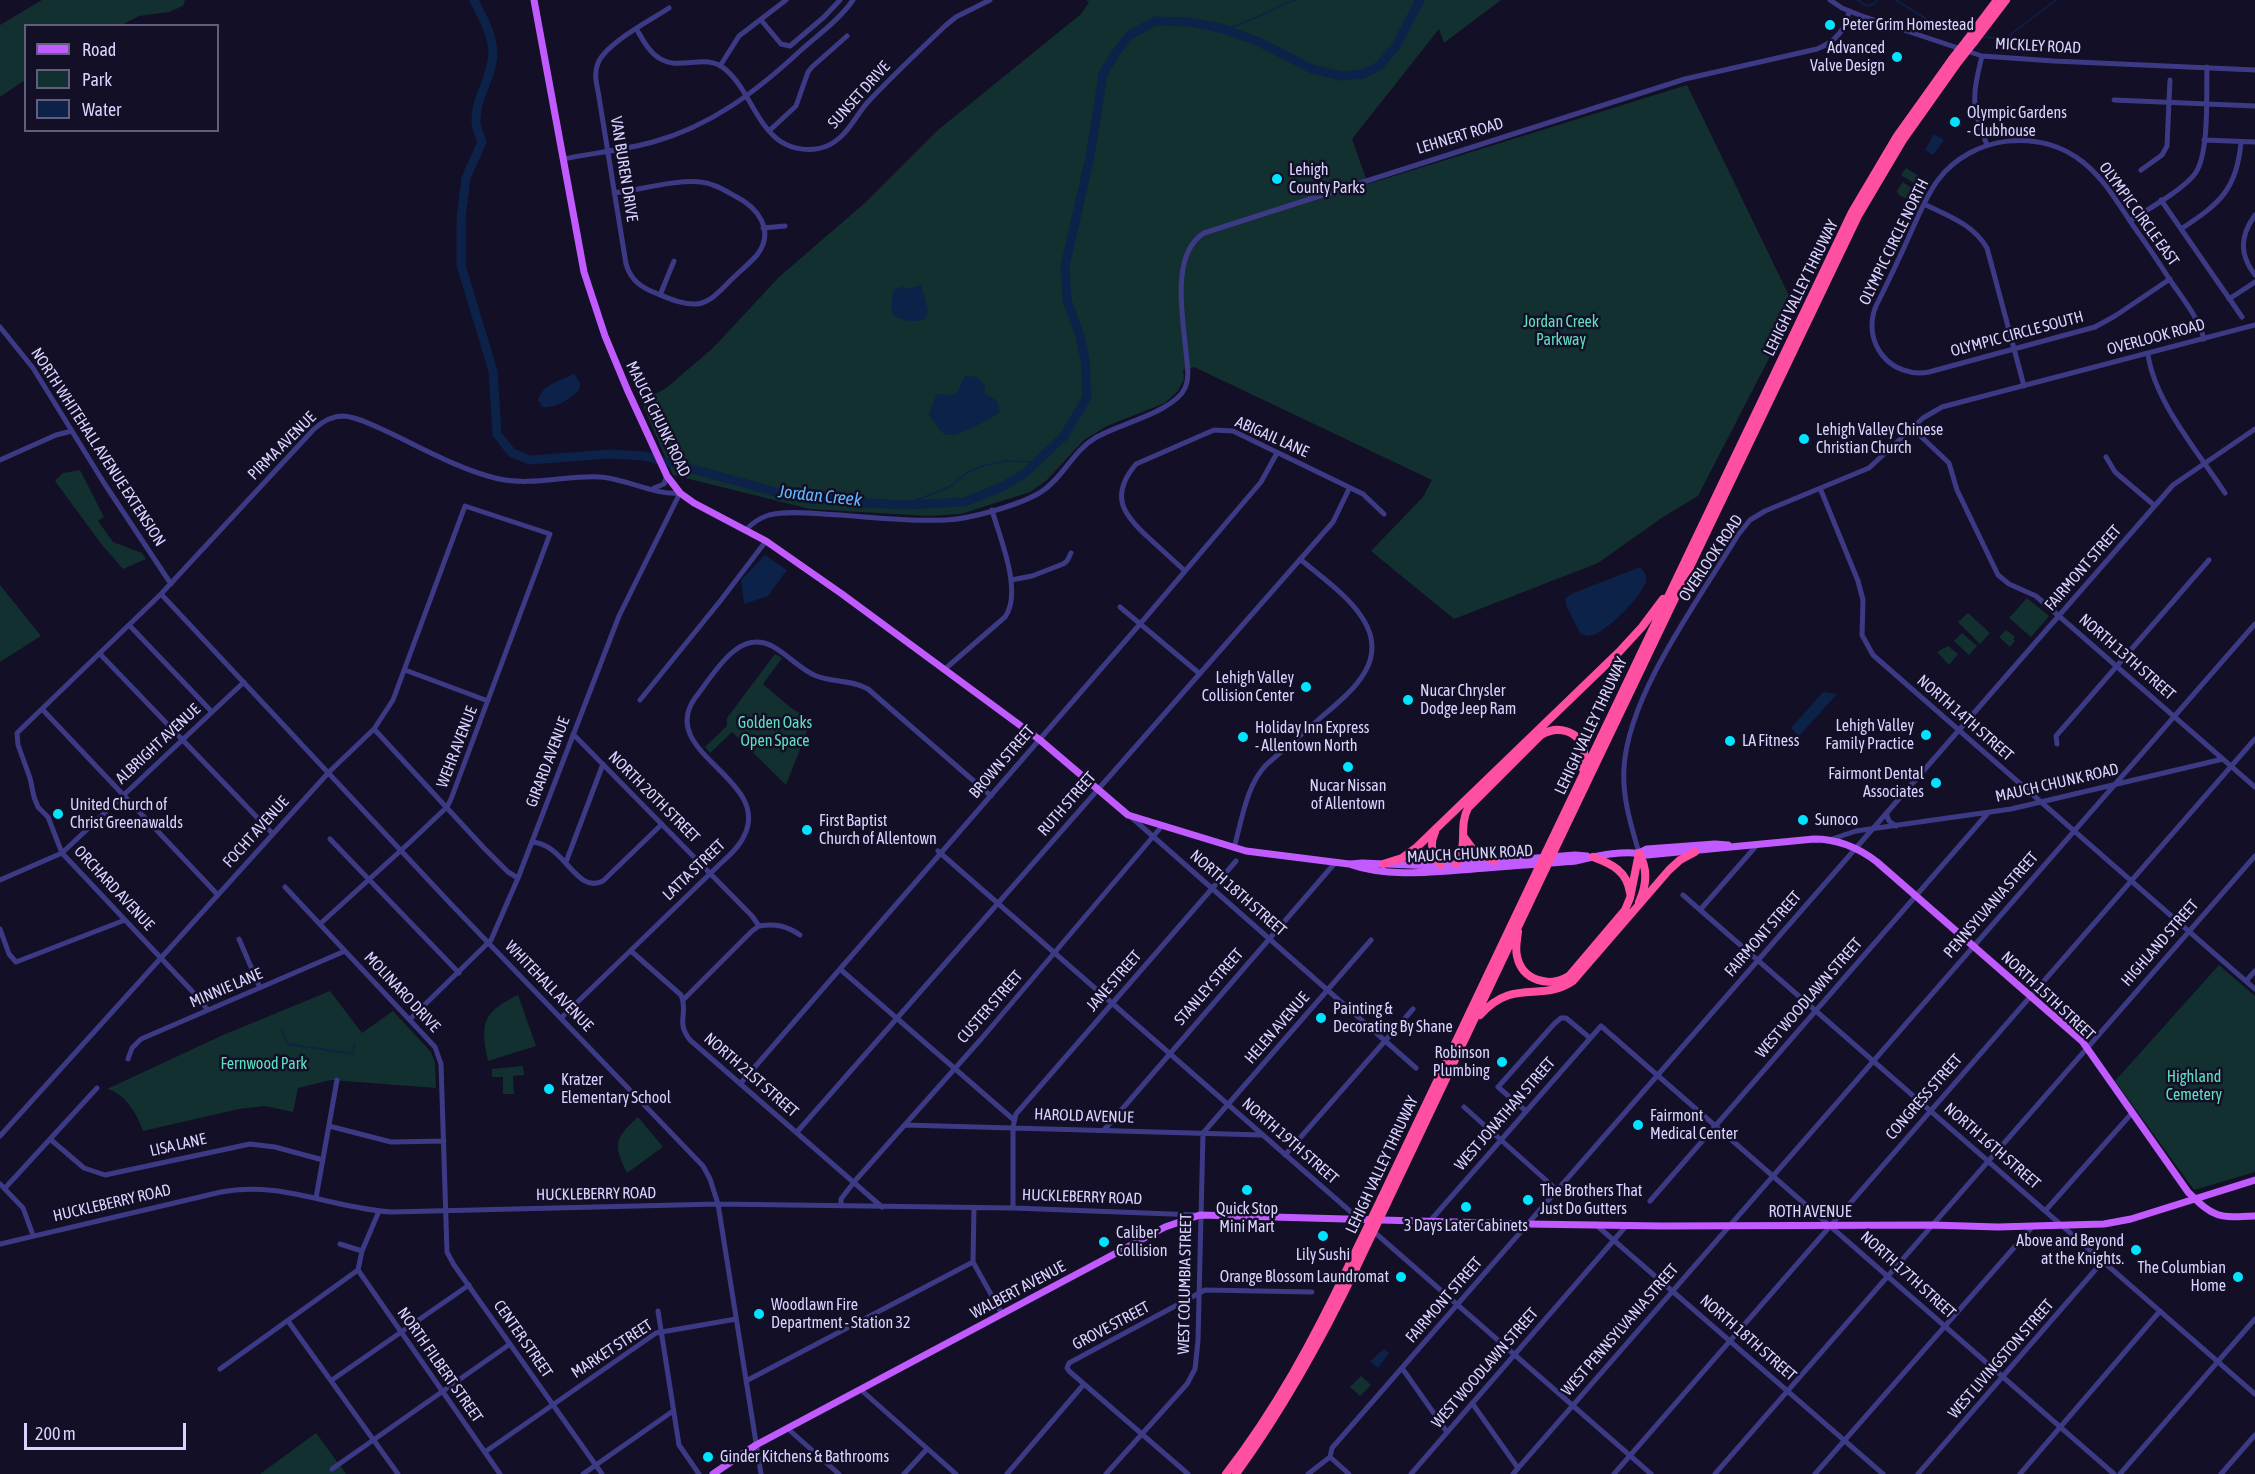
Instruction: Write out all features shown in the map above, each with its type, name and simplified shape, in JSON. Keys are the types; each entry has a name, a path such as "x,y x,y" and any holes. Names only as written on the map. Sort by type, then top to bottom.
{"highway":[{"name":"LEHIGH VALLEY THRUWAY","path":"1550,852 1581,779 1852,212 1897,136 1970,41 1997,0"},
{"name":"LEHIGH VALLEY THRUWAY","path":"1970,41 2006,0"},
{"name":"LEHIGH VALLEY THRUWAY","path":"1236,1474 1296,1385 1324,1333 1384,1201 1550,852 1858,216 1903,140 1956,60"},
{"path":"1383,864 1410,852 1437,828 1627,644 1675,582"},
{"path":"1456,864 1463,850 1464,815 1475,800 1547,732 1562,730 1579,740 1584,753 1581,779"},
{"path":"1437,828 1433,835 1431,848 1434,857 1441,865"},
{"path":"1463,835 1475,852 1494,861"},
{"path":"1473,1023 1490,1004 1507,995 1557,989 1573,981 1676,863 1695,852"},
{"path":"1520,925 1516,949 1520,965 1534,979 1544,983 1566,978 1575,971 1623,914 1630,898 1639,853"},
{"path":"1635,911 1645,881 1645,866 1639,853"},
{"path":"1593,856 1611,864 1622,873 1630,898"},
{"name":"LEHIGH VALLEY THRUWAY","path":"1384,1201 1520,925 1542,869"},
{"name":"LEHIGH VALLEY THRUWAY","path":"1226,1474 1258,1431 1290,1381 1353,1267"}],"main road":[{"name":"MAUCH CHUNK ROAD","path":"534,0 578,245 594,306 616,363 667,476 680,493 694,504 766,541 1040,740"},
{"name":"NORTH 18TH STREET","path":"1040,740 1128,815"},
{"name":"MAUCH CHUNK ROAD","path":"1128,815 1234,848 1274,856 1350,864 1362,862 1441,865 1575,855 1639,853 1647,855 1814,839 1829,840 1855,848"},
{"name":"MAUCH CHUNK ROAD","path":"1639,853 1647,849 1715,844 1737,846"},
{"name":"NORTH 15TH STREET","path":"1855,848 1877,862 2082,1041 2194,1198 2205,1209 2215,1215 2255,1216"},
{"name":"MAUCH CHUNK ROAD","path":"1350,864 1362,869 1402,872 1449,871 1576,861 1593,856"},
{"path":"1441,865 1449,871 1456,864"},
{"name":"ROTH AVENUE","path":"1359,1219 1527,1224 1730,1226 2061,1225 2118,1222 2255,1180"},
{"name":"WALBERT AVENUE","path":"713,1474 756,1445 787,1428 1165,1227 1200,1215 1359,1219"}],"street":[{"path":"637,30 653,53 665,61 679,64 708,62 720,66 734,42 786,0"},
{"path":"761,20 781,44 790,46 840,0"},
{"path":"563,159 653,141 682,132 718,115 746,98 791,60 853,0"},
{"name":"SUNSET DRIVE","path":"720,66 730,74 769,131 786,145 799,149 819,148 835,142 847,131 867,104 945,26 956,17 990,0"},
{"name":"MICKLEY ROAD","path":"1830,0 1849,11 1982,56 2054,62 2255,70"},
{"name":"VAN BUREN DRIVE","path":"669,8 605,51 596,71 614,193 629,274 639,285 660,296 680,303 695,304 715,296 756,256 762,245 764,228"},
{"name":"LEHNERT ROAD","path":"992,510 1028,499 1043,491 1058,478 1089,442 1169,405 1182,393 1188,371 1183,318 1182,266 1190,244 1204,233 1685,79 1817,49 1830,43 1841,33 1849,11"},
{"path":"769,131 796,106 812,67 847,36"},
{"path":"1982,56 1973,98 1977,118 1987,145"},
{"path":"2130,221 2194,175 2203,157 2207,67"},
{"path":"2141,170 2165,151 2168,143 2170,80"},
{"path":"2114,100 2255,106"},
{"name":"OLYMPIC CIRCLE EAST","path":"1987,145 2025,140 2067,151 2083,162 2100,179 2170,279 2198,321 2204,339"},
{"path":"2204,140 2255,142"},
{"path":"2181,229 2209,210 2224,196 2237,171 2241,142"},
{"name":"OLYMPIC CIRCLE NORTH","path":"1873,340 1871,329 1873,313 1934,185 1947,170 1968,154 1987,145"},
{"path":"614,193 690,182 706,183 750,204 759,214 764,228 785,226"},
{"path":"2161,200 2242,317"},
{"path":"1924,204 1965,224 1982,241 1990,257 2024,386"},
{"path":"2255,215 2246,228 2242,241 2244,256 2255,275"},
{"path":"660,296 674,261"},
{"name":"OLYMPIC CIRCLE SOUTH","path":"1873,340 1887,361 1900,369 1916,373 1929,372 2094,327 2115,316 2170,279"},
{"path":"2229,299 2255,282"},
{"name":"OVERLOOK ROAD","path":"1639,853 1625,799 1623,768 1632,726 1650,684 1675,637 1742,530 1760,514 1869,468 1923,418 1942,407 2255,325"},
{"name":"NORTH WHITEHALL AVENUE EXTENSION","path":"0,327 33,368 104,483 171,584"},
{"path":"2148,354 2152,375 2161,396 2225,493"},
{"name":"PIRMA AVENUE","path":"17,733 130,626 314,429 326,420 338,416 350,417 462,466 499,479 522,481 601,477 629,481 669,495 680,493"},
{"name":"NORTH 13TH STREET","path":"1912,428 1949,462 1958,490 1998,575 2009,584 2036,596 2255,787"},
{"name":"ABIGAIL LANE","path":"1185,571 1128,518 1121,502 1122,487 1136,464 1214,429 1233,431 1363,494 1384,514"},
{"name":"FAIRMONT STREET","path":"1308,1474 1330,1457 1332,1448 2174,485 2255,429"},
{"path":"0,460 56,435 72,431"},
{"name":"BROWN STREET","path":"740,1084 1140,624 1260,482 1276,453"},
{"path":"2106,457 2115,472 2155,506"},
{"path":"652,488 664,484 667,476"},
{"name":"NORTH 14TH STREET","path":"1820,488 1861,592 1863,611 1861,627 1867,648 2255,989"},
{"name":"RUTH STREET","path":"797,1132 1333,522 1350,489"},
{"name":"GIRARD AVENUE","path":"410,1019 489,943 499,924 619,616 680,493"},
{"name":"WEHR AVENUE","path":"320,924 447,807 463,770 550,534 465,506"},
{"name":"FOCHT AVENUE","path":"0,1136 329,772 374,729 389,710 465,506"},
{"path":"746,530 763,518 776,514 936,520 958,519 992,510 1011,580 1013,600 1008,612 945,669"},
{"path":"640,700 766,541"},
{"path":"1011,580 1032,576 1063,564 1071,553"},
{"path":"1234,848 1257,775 1349,693 1366,670 1371,654 1371,638 1358,612 1300,559"},
{"path":"2057,744 2056,736 2209,560"},
{"name":"WHITEHALL AVENUE","path":"161,594 489,943 703,1166 718,1204 761,1474"},
{"path":"1120,607 1200,674"},
{"name":"PENNSYLVANIA STREET","path":"1748,1205 2255,624"},
{"path":"130,626 212,712"},
{"name":"LATTA STREET","path":"561,1018 710,874 744,838 749,824 749,815 742,795 695,744 688,730 687,718 690,705 736,648 748,643 761,642 773,647 815,675 852,682 868,689 991,796"},
{"path":"100,654 273,834"},
{"path":"405,670 488,701"},
{"name":"ALBRIGHT AVENUE","path":"0,880 62,853 244,682"},
{"path":"42,710 218,895"},
{"path":"374,729 508,872 518,878"},
{"name":"ORCHARD AVENUE","path":"17,733 18,745 30,777 34,797 48,817 62,853 161,957 208,1011"},
{"name":"NORTH 20TH STREET","path":"573,734 752,916 759,926"},
{"name":"CONGRESS STREET","path":"1614,1474 2255,739"},
{"name":"MAUCH CHUNK ROAD","path":"1829,840 1850,832 1988,813 2042,802 2223,759"},
{"path":"566,862 603,764"},
{"path":"1886,813 1889,821 1896,826"},
{"name":"WEST WOODLAWN STREET","path":"1650,1201 1988,813"},
{"name":"NORTH 18TH STREET","path":"1128,815 1416,1068"},
{"path":"532,842 549,846 585,883 600,884 662,824"},
{"name":"CUSTER STREET","path":"841,1206 841,1199 854,1182 1055,953 1162,826"},
{"path":"330,839 459,973"},
{"path":"1700,910 1757,845"},
{"name":"NORTH 19TH STREET","path":"940,852 1651,1474"},
{"name":"HIGHLAND STREET","path":"1989,1161 2255,856"},
{"name":"JANE STREET","path":"1014,1120 1016,1114 1236,861"},
{"name":"STANLEY STREET","path":"1104,1130 1335,863"},
{"name":"MOLINARO DRIVE","path":"285,887 430,1040 440,1055 445,1211"},
{"name":"NORTH 16TH STREET","path":"1683,895 2255,1394"},
{"path":"0,929 13,960 20,961 125,920"},
{"path":"631,951 677,991 683,1000 759,926 769,924 785,926 800,935"},
{"path":"238,939 260,988"},
{"name":"HELEN AVENUE","path":"1203,1133 1371,940"},
{"name":"MINNIE LANE","path":"128,1059 132,1048 141,1040 345,951"},
{"path":"840,969 1014,1120 1013,1208"},
{"path":"2246,981 2255,971"},
{"name":"NORTH 21ST STREET","path":"683,1000 682,1024 685,1034 882,1207"},
{"path":"1285,1155 1413,1009"},
{"path":"1526,1111 1498,1087 1561,1018 1566,1018 1590,1038"},
{"name":"NORTH 17TH STREET","path":"1601,1026 2114,1474"},
{"name":"WEST JONATHAN STREET","path":"1430,1221 1601,1026"},
{"path":"316,1198 337,1080"},
{"path":"5,1188 97,1088"},
{"path":"1464,1107 1557,1190"},
{"path":"2045,1211 2132,1113"},
{"name":"HAROLD AVENUE","path":"905,1125 1262,1134"},
{"path":"329,1126 391,1142 444,1141"},
{"name":"WEST COLUMBIA STREET","path":"1106,1474 1187,1384 1195,1369 1198,1341 1203,1133"},
{"name":"LISA LANE","path":"51,1139 84,1168 105,1175 250,1144 275,1147 323,1160"},
{"path":"1715,1474 1989,1161"},
{"path":"0,1184 23,1208 33,1235"},
{"name":"HUCKLEBERRY ROAD","path":"0,1244 234,1189 257,1188 379,1211 718,1204 974,1207 1200,1215"},
{"name":"WEST PENNSYLVANIA STREET","path":"1513,1474 1748,1205"},
{"path":"974,1207 973,1262 1002,1314"},
{"path":"220,1369 358,1270 362,1251 379,1211"},
{"name":"CENTER STREET","path":"445,1211 447,1252 602,1474"},
{"name":"NORTH 18TH STREET","path":"1595,1224 1883,1474"},
{"name":"WEST WOODLAWN STREET","path":"1414,1473 1627,1225"},
{"path":"1815,1474 2033,1226"},
{"path":"340,1244 362,1251"},
{"path":"746,1381 973,1262"},
{"name":"WEST LIVINGSTON STREET","path":"1918,1474 2103,1262"},
{"name":"NORTH FILBERT STREET","path":"358,1270 500,1474"},
{"path":"332,1380 468,1285"},
{"name":"GROVE STREET","path":"1084,1384 1069,1371 1067,1368 1069,1363 1205,1290 1312,1292"},
{"path":"658,1311 679,1445 699,1474"},
{"path":"2020,1474 2160,1311"},
{"name":"MARKET STREET","path":"485,1452 651,1336 661,1331 736,1319"},
{"path":"2120,1474 2255,1319"},
{"path":"288,1321 398,1474"},
{"path":"332,1470 510,1344"},
{"path":"1402,1368 1447,1432"},
{"path":"1007,1474 1084,1384 1188,1474"},
{"path":"860,1389 956,1474"},
{"path":"1472,1403 1518,1468"},
{"path":"583,1474 673,1412"},
{"path":"787,1428 832,1472 839,1474"},
{"path":"2221,1474 2255,1435"},
{"path":"904,1474 927,1449"},
{"path":"1330,1457 1349,1474"}],"green space":[{"path":"42,0 185,0 183,6 169,12 139,16 124,24 24,24 24,81 0,97 0,25"},
{"name":"Jordan Creek Parkway","path":"1086,0 1501,0 1444,43 1439,29 1352,139 1368,184 1687,85 1795,308 1698,496 1663,517 1598,563 1454,619 1371,551 1423,497 1432,480 1194,367 1183,370 1184,379 1178,391 1165,403 1107,426 1084,440 1046,481 1030,492 961,514 928,516 810,509 673,475 641,401 665,389 713,348 779,277 866,202 938,130 1081,14 1089,2"},
{"path":"1906,168 1922,178 1917,185 1901,175"},
{"path":"1903,182 1916,191 1911,201 1899,195 1897,191"},
{"path":"80,470 104,517 98,521 113,542 142,553 146,559 123,569 102,545 55,481 63,473"},
{"path":"0,585 41,636 0,662"},
{"path":"2027,598 2049,616 2031,637 2009,618"},
{"path":"1968,613 1990,633 1980,644 1958,622"},
{"path":"2006,630 2015,637 2010,647 1999,637"},
{"path":"1962,633 1977,646 1969,655 1954,641"},
{"path":"1948,646 1958,654 1949,665 1937,652"},
{"name":"Golden Oaks Open Space","path":"775,654 782,658 763,684 811,721 786,785 732,732 710,753 705,747 727,726 727,718"},
{"name":"Highland Cemetery","path":"2219,965 2255,996 2255,1172 2194,1190 2115,1081"},
{"name":"Fernwood Park","path":"330,991 362,1033 393,1011 431,1052 435,1062 436,1088 331,1080 298,1088 293,1112 265,1106 239,1109 143,1131 138,1118 125,1100 107,1089 223,1035"},
{"path":"518,995 536,1046 488,1061 484,1037 486,1020 497,1007"},
{"path":"523,1066 524,1075 513,1076 514,1094 503,1094 503,1077 492,1077 492,1069"},
{"path":"638,1117 663,1147 627,1173 619,1155 618,1142 624,1131"},
{"path":"1361,1376 1371,1385 1360,1396 1350,1387"},
{"path":"316,1433 346,1474 260,1474"}],"water":[{"path":"1934,134 1944,140 1933,155 1925,150"},
{"path":"921,285 928,310 925,319 909,321 893,315 891,306 894,290 902,286 905,289"},
{"path":"574,374 580,383 579,390 562,403 542,407 538,400 544,390"},
{"path":"965,376 977,377 985,386 984,393 997,401 1000,412 963,432 948,435 941,431 929,414 937,394 951,395 957,392"},
{"path":"765,555 787,570 768,596 744,604 741,580"},
{"path":"1640,567 1646,580 1639,595 1631,604 1604,629 1589,636 1580,633 1566,605 1566,598"},
{"path":"1823,692 1837,694 1799,736 1791,728"},
{"path":"1384,1349 1389,1353 1378,1368 1370,1361"}],"waterway":[{"name":"Jordan Creek","path":"474,0 489,32 493,52 476,115 476,126 482,142 466,178 461,219 461,265 493,371 497,434 512,453 530,460 609,454 645,456 780,493 850,502 905,505 964,502 1000,488 1025,473 1064,436 1087,397 1085,359 1080,336 1067,300 1065,266 1090,157 1103,74 1130,35 1155,21 1190,22 1224,29 1259,42 1312,69 1342,76 1363,74 1379,66 1396,46 1420,0"},
{"name":"Jordan Creek","path":"1224,29 1295,0"},
{"path":"1857,0 1867,6 1874,4 1877,0"},
{"path":"1896,0 1928,20 1965,32"},
{"path":"1985,37 2005,39 2056,0"},
{"path":"905,505 951,486 968,472 983,466 1005,461 1036,462"},
{"path":"281,1029 288,1044 353,1054 354,1044"}],"place":[{"name":"Peter Grim Homestead","path":"1830,25"},
{"name":"Advanced Valve Design","path":"1897,57"},
{"name":"Olympic Gardens - Clubhouse","path":"1955,122"},
{"name":"Lehigh County Parks","path":"1277,179"},
{"name":"Lehigh Valley Chinese Christian Church","path":"1804,439"},
{"name":"Lehigh Valley Collision Center","path":"1306,687"},
{"name":"Nucar Chrysler Dodge Jeep Ram","path":"1408,700"},
{"name":"Lehigh Valley Family Practice","path":"1926,735"},
{"name":"Holiday Inn Express - Allentown North","path":"1243,737"},
{"name":"LA Fitness","path":"1730,741"},
{"name":"Nucar Nissan of Allentown","path":"1348,767"},
{"name":"Fairmont Dental Associates","path":"1936,783"},
{"name":"United Church of Christ Greenawalds","path":"58,814"},
{"name":"Sunoco","path":"1803,820"},
{"name":"First Baptist Church of Allentown","path":"807,830"},
{"name":"Painting & Decorating By Shane","path":"1321,1018"},
{"name":"Robinson Plumbing","path":"1502,1062"},
{"name":"Kratzer Elementary School","path":"549,1089"},
{"name":"Fairmont Medical Center","path":"1638,1125"},
{"name":"Quick Stop Mini Mart","path":"1247,1190"},
{"name":"The Brothers That Just Do Gutters","path":"1528,1200"},
{"name":"3 Days Later Cabinets","path":"1466,1207"},
{"name":"Lily Sushi","path":"1323,1236"},
{"name":"Caliber Collision","path":"1104,1242"},
{"name":"Above and Beyond at the Knights.","path":"2136,1250"},
{"name":"Orange Blossom Laundromat","path":"1401,1277"},
{"name":"The Columbian Home","path":"2238,1277"},
{"name":"Woodlawn Fire Department - Station 32","path":"759,1314"},
{"name":"Ginder Kitchens & Bathrooms","path":"708,1457"}]}
